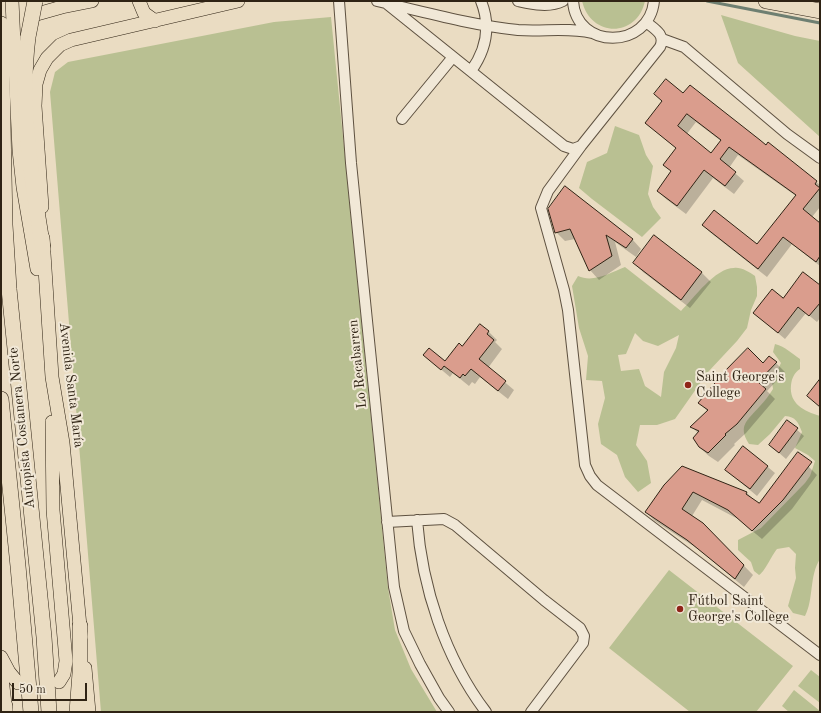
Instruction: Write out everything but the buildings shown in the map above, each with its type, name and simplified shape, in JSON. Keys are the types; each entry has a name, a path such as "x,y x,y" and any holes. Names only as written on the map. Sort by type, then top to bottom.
{"highway":[{"path":"766,1 820,11"},
{"path":"36,8 28,37 25,74 26,125 43,249"},
{"name":"Autopista Costanera Norte","path":"1,24 5,225 9,290 43,630 49,712"},
{"name":"Autopista Costanera Norte","path":"1,399 31,712"},
{"path":"77,712 80,679 80,626"}],"main road":[{"path":"12,1 19,150 35,259 46,301"},
{"path":"36,8 62,7 92,1"},
{"path":"139,1 144,13 155,21 238,1"},
{"name":"Avenida Santa María","path":"89,712 63,443 52,376 46,301 35,90 43,63 55,48 66,42 155,21"},
{"path":"52,376 53,510 66,661 64,674 59,682"},
{"path":"1,657 9,672 18,683"},
{"path":"1,670 6,710"}],"street":[{"name":"Lo Recabarren","path":"339,1 351,162 394,587 404,631 420,664 439,698 449,712"},
{"path":"471,71 479,60 484,47 486,26 481,1"},
{"path":"518,1 546,5 563,1"},
{"path":"573,1 575,12 580,20 592,32"},
{"path":"382,2 486,26 521,30 571,30 592,32 603,37 615,39 638,31 646,22 654,8 654,1"},
{"path":"382,2 564,146 572,149 581,146"},
{"path":"646,22 657,31 662,39 684,46 787,134 820,158"},
{"path":"662,39 660,47 581,146 548,191 541,208 564,290 568,310 585,465 590,476 598,485 820,654"},
{"path":"402,119 453,57"},
{"path":"388,522 444,519 455,525 544,600 580,628 584,636 582,643 531,712"},
{"path":"417,520 419,544 425,578 442,629 456,663 472,694 486,712"}],"green space":[{"path":"582,1 645,1 640,13 633,22 624,27 614,29 604,27 595,22 587,13"},
{"path":"721,15 795,36 820,41 820,137 738,63"},
{"path":"331,17 388,588 395,630 411,669 437,712 101,712 50,92 55,72 68,62 274,22"},
{"path":"615,126 639,135 646,155 653,166 648,194 653,207 661,218 642,237 579,188 587,162 607,153"},
{"path":"625,267 681,311 712,278 727,269 739,268 755,276 757,287 757,296 751,310 747,328 708,372 675,419 657,425 640,425 636,445 647,461 651,483 638,492 625,477 617,455 601,444 598,424 605,398 602,381 586,380 588,356 579,328 572,286 578,276 584,278 596,278","holes":["635,333 643,341 658,346 679,335 676,348 664,372 661,397 645,386 639,369 621,371 618,355 626,354"]},
{"path":"775,344 785,348 800,359 800,369 796,372 791,385 792,397 795,402 808,412 820,416 820,559 814,573 810,602 805,616 793,613 788,606 796,578 796,554 789,547 777,549 759,575 754,571 751,562 738,550 738,540 761,528 805,483 810,476 815,461 808,455 795,448 802,432 798,423 792,418 785,416 770,434 758,445 749,444 744,432 744,427 748,419 773,389 772,382 781,363 773,352"},
{"name":"Fútbol Saint George's College","path":"669,570 793,666 756,712 690,712 609,648"},
{"path":"811,670 820,677 820,703 798,686"},
{"path":"794,690 820,712 789,712 782,706"}],"waterway":[{"path":"707,1 820,23"}],"place":[{"name":"Saint George's College","path":"688,385"},
{"name":"Fútbol Saint George's College","path":"680,609"}]}
